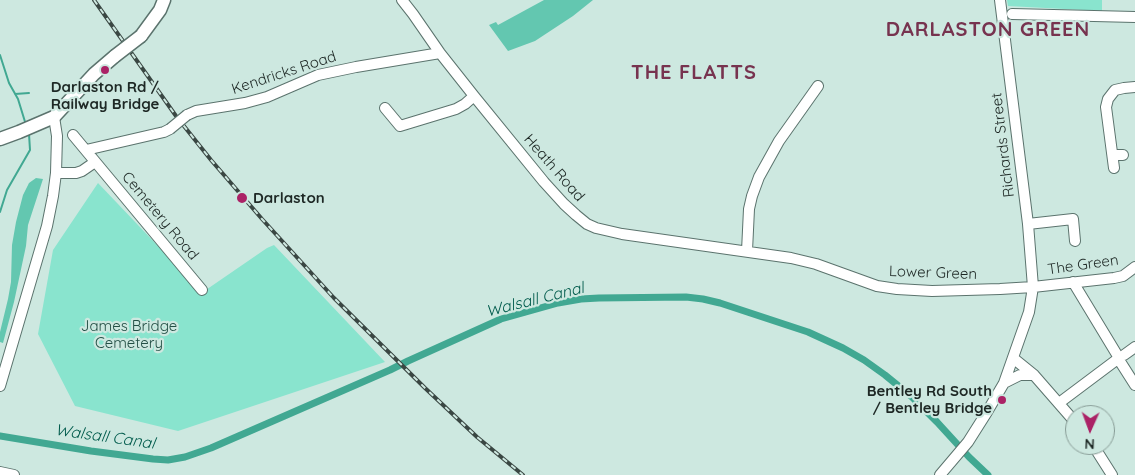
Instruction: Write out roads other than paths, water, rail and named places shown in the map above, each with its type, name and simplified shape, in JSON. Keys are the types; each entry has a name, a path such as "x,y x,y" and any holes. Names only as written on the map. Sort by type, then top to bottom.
{"main road":[{"path":"0,139 54,117 94,74 141,36 155,17 164,0"}],"street":[{"name":"Heath Road","path":"402,0 440,53 544,182 564,204 587,224 614,233 747,251"},
{"name":"Richards Street","path":"940,475 968,442 1004,382 1029,312 1033,287 1028,224 1000,0"},
{"path":"1012,14 1135,17"},
{"name":"Kendricks Road","path":"86,150 164,132 187,115 196,111 267,97 318,75 356,66 440,53"},
{"path":"747,251 749,209 759,177 779,141 818,86"},
{"path":"1114,168 1118,155 1106,107 1108,99 1115,90 1135,88"},
{"path":"385,108 400,126 456,109 474,96"},
{"path":"0,386 47,226 56,173 57,136 54,117"},
{"name":"Cemetery Road","path":"73,135 202,290"},
{"path":"56,173 76,173 95,162"},
{"path":"1028,224 1073,219 1075,241"},
{"name":"Lower Green","path":"747,251 808,262 877,286 897,289 942,291 1033,287"},
{"name":"The Green","path":"1033,287 1114,278 1123,276 1135,269"},
{"path":"1073,282 1135,385"},
{"path":"1060,404 1135,347"},
{"path":"1013,358 1034,375 1065,410"},
{"path":"1004,382 1020,375 1034,375"},
{"path":"1099,455 1112,475"},
{"path":"0,472 14,475"}],"waterway":[{"path":"0,55 9,83 18,99 26,125"},
{"path":"15,94 29,93"},
{"path":"0,212 7,190 30,150 29,134"},
{"name":"Walsall Canal","path":"0,436 153,459 168,460 185,457 211,448 390,370 501,319 558,303 581,299 686,297 720,303 808,332 864,360 912,397 988,475"}],"railway":[{"path":"94,0 176,116 262,219 334,298 425,388 477,437 523,475"}],"place":[{"name":"Darlaston Rd / Railway Bridge","path":"105,70"},
{"name":"Darlaston","path":"242,198"},
{"name":"Bentley Rd South / Bentley Bridge","path":"1002,400"}],"district":[{"name":"DARLASTON GREEN","path":"988,30"},
{"name":"THE FLATTS","path":"694,73"}],"park label":[{"name":"James Bridge Cemetery","path":"129,334"}]}
